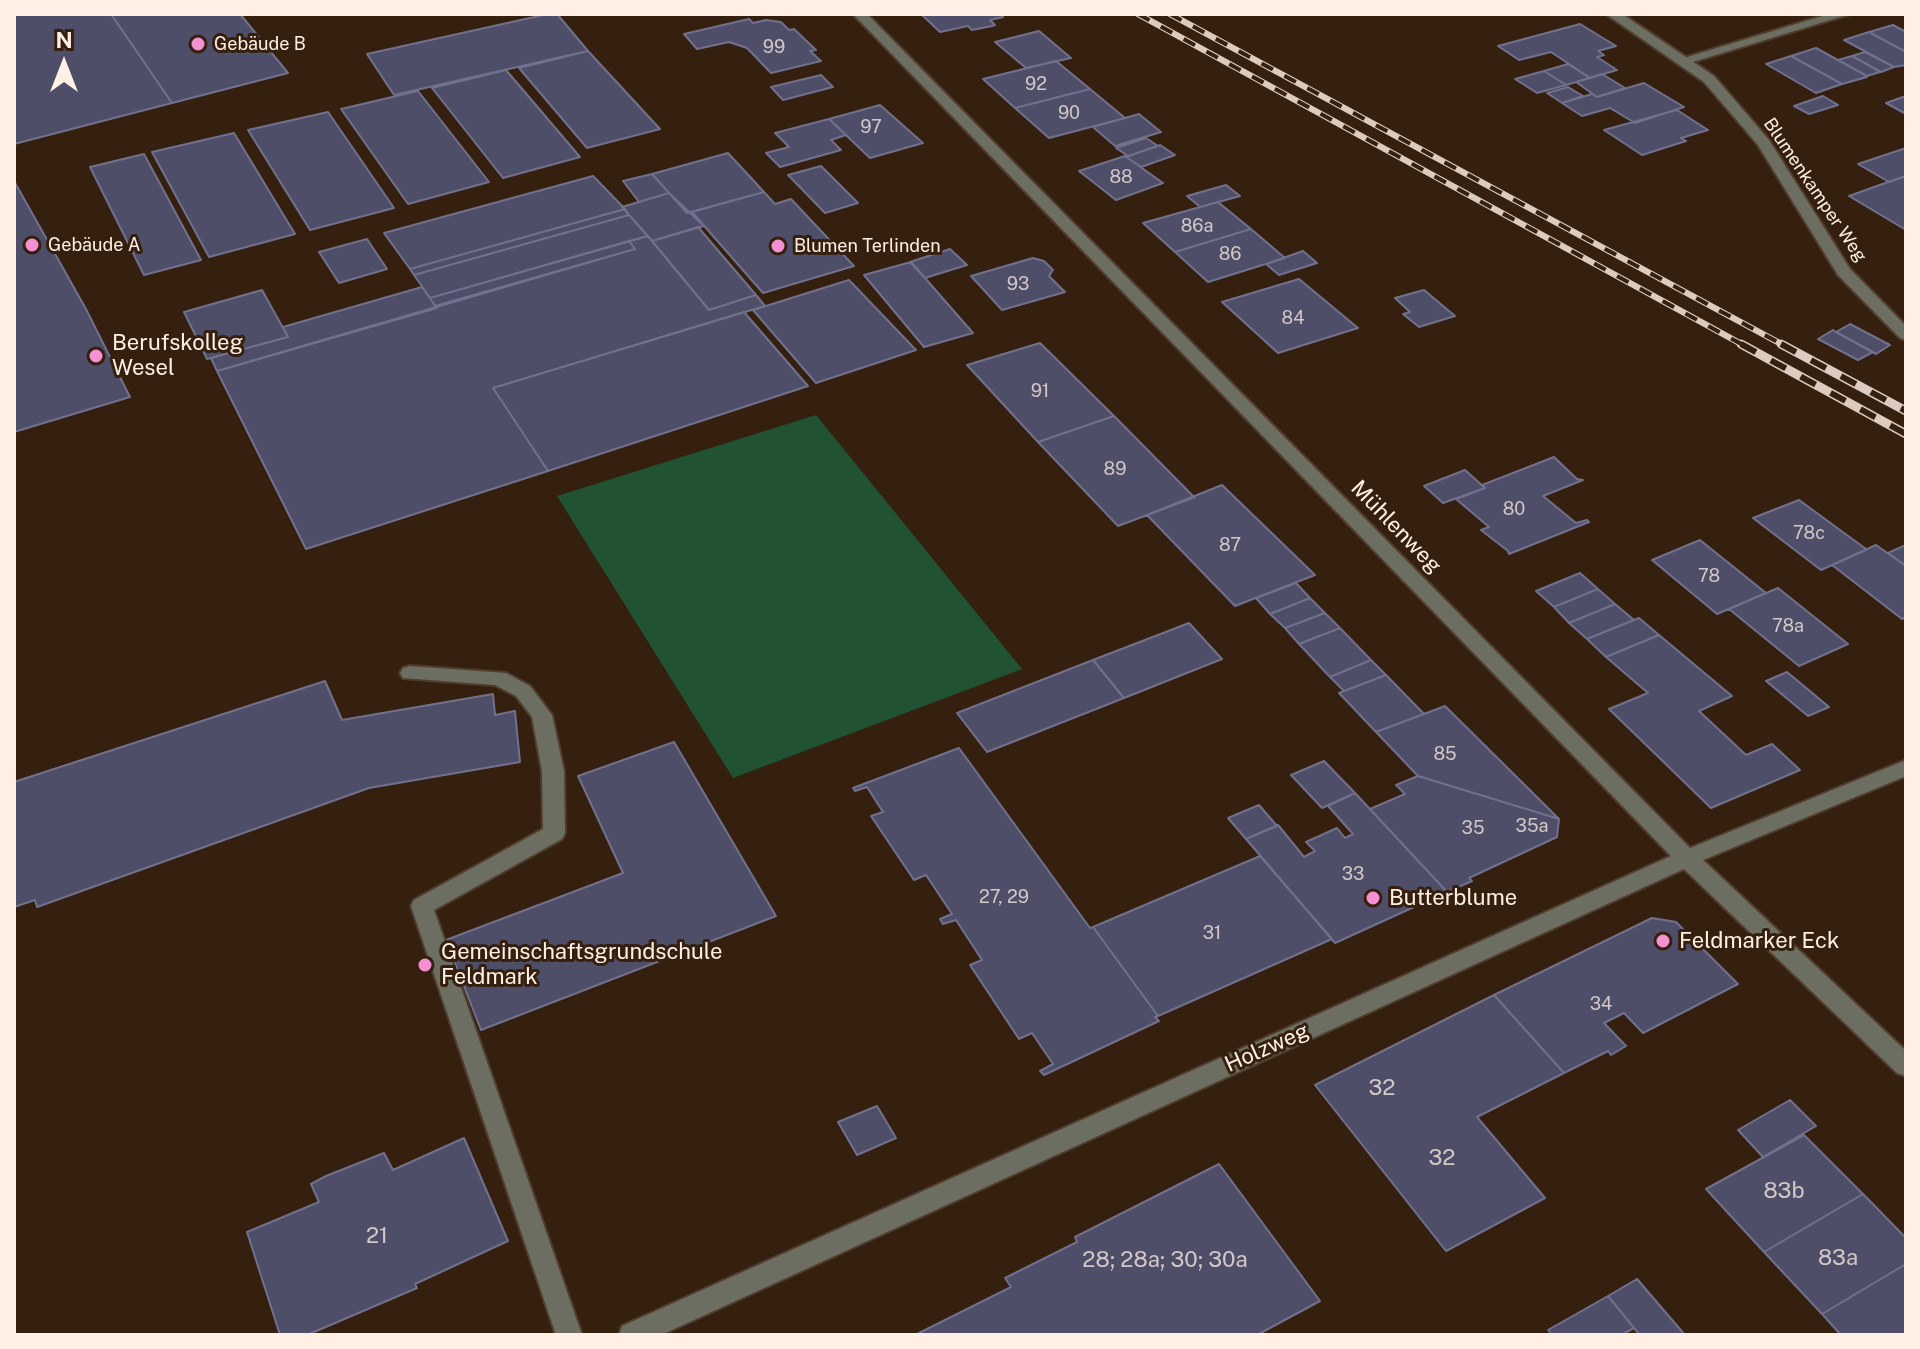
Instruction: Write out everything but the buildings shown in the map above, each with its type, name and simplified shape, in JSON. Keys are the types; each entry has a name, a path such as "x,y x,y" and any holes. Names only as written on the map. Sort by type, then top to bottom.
{"street":[{"name":"Mühlenweg","path":"860,14 1687,858 1906,1066"},
{"name":"Blumenkamper Weg","path":"1613,14 1709,79 1764,143 1844,272 1906,335"},
{"path":"1681,61 1843,14"},
{"path":"410,673 499,678 523,691 542,715 553,771 554,833 422,906 569,1335"},
{"name":"Holzweg","path":"632,1335 1687,858 1906,768"}],"green space":[{"path":"816,415 1022,669 733,778 557,496"}],"railway":[{"path":"1138,14 1745,346"},
{"path":"1170,14 1785,346"},
{"path":"1741,344 1906,434"},
{"path":"1781,344 1906,411"}],"place":[{"name":"Gebäude B","path":"198,44"},
{"name":"Gebäude A","path":"32,245"},
{"name":"Blumen Terlinden","path":"778,246"},
{"name":"Berufskolleg Wesel","path":"96,356"},
{"name":"Butterblume","path":"1373,898"},
{"name":"Feldmarker Eck","path":"1663,941"},
{"name":"Gemeinschaftsgrundschule Feldmark","path":"425,965"}]}
